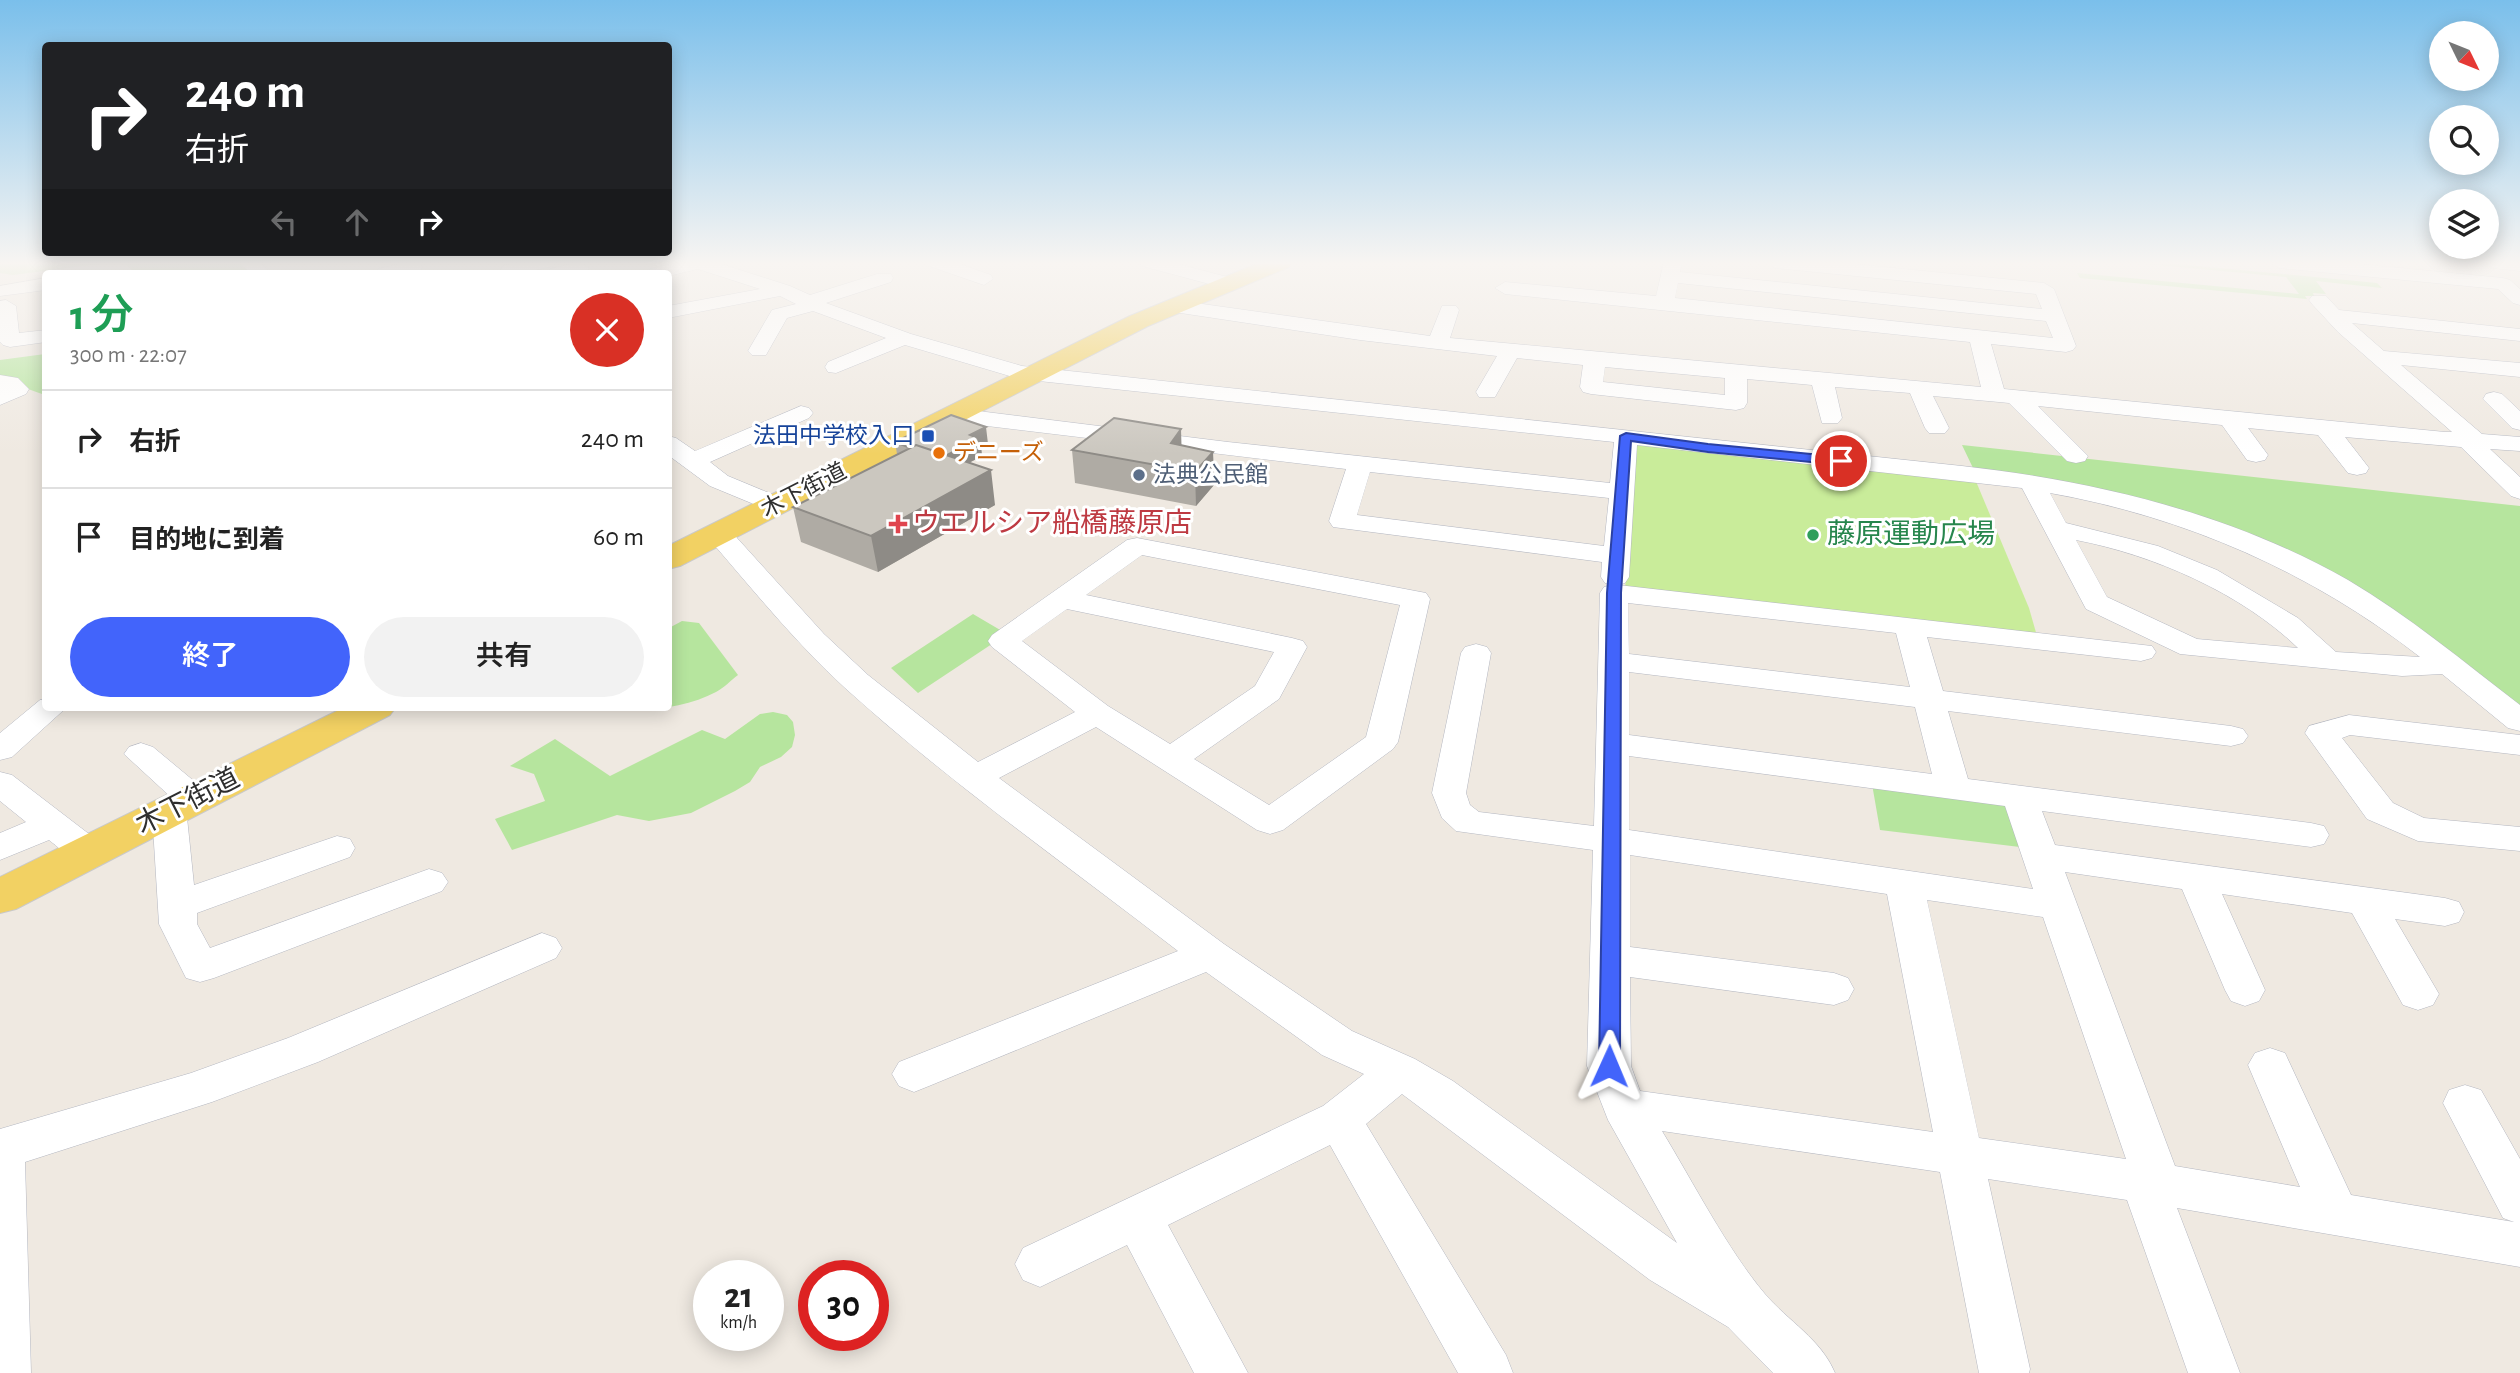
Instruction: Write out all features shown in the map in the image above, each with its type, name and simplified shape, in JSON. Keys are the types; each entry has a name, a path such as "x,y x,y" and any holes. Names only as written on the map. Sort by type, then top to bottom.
{"main road":[{"name":"木下街道","path":"672,557 1132,326"},
{"name":"木下街道","path":"0,897 368,711"}],"street":[{"path":"759,351 772,326"},
{"path":"872,326 1020,372 1626,436 1708,448 2032,482 2083,492 2154,511 2277,556 2383,615 2520,721"},
{"path":"1269,326 1330,339 1438,342 2325,428 2520,444"},
{"path":"1438,342 1443,326"},
{"path":"1872,326 2066,346 2059,326"},
{"path":"2347,326 2472,441 2520,491"},
{"path":"2458,326 2520,335"},
{"path":"5,342 42,337"},
{"path":"836,367 904,338"},
{"path":"1979,338 2004,395 2076,456"},
{"path":"1488,392 1511,350"},
{"path":"2380,357 2520,370"},
{"path":"1595,359 1591,387 1736,403 1736,372"},
{"path":"1822,380 1830,418"},
{"path":"0,383 10,383 18,389 0,398"},
{"path":"1918,387 1937,428"},
{"path":"2494,400 2520,423"},
{"path":"693,461 802,413"},
{"path":"954,415 1622,492"},
{"path":"2229,418 2256,456"},
{"path":"2325,428 2357,468"},
{"path":"1626,436 1614,593 1609,1066 1624,1107 1746,1311 1809,1373"},
{"path":"672,446 719,481 776,505"},
{"path":"1360,463 1342,521 1617,556"},
{"path":"2032,482 2096,603 2191,648 2402,667 2447,665"},
{"path":"2057,529 2103,536 2207,574 2289,624 2327,660"},
{"path":"719,534 813,640 857,682 975,778 1210,954 1337,1042 1400,1071 1437,1094 1667,1264 1746,1311"},
{"path":"1137,545 1416,599 1381,742 1270,822 1097,713 1003,641 1062,599 1137,545"},
{"path":"1614,593 2141,652"},
{"path":"1062,599 1292,647 1268,691 1172,759"},
{"path":"1909,626 1953,788"},
{"path":"1476,653 1449,793 1454,810 1469,823 1612,840 2058,905"},
{"path":"1614,661 2231,736"},
{"path":"0,750 46,711"},
{"path":"975,778 1097,713"},
{"path":"2520,745 2349,725 2321,733 2380,811 2418,829 2520,839"},
{"path":"1612,743 2311,835"},
{"path":"141,754 182,805 178,924 200,967 429,882"},
{"path":"0,783 89,853"},
{"path":"2019,797 2058,905 2214,1373"},
{"path":"0,848 53,824"},
{"path":"177,905 337,848"},
{"path":"2040,856 2445,912"},
{"path":"2196,878 2245,990"},
{"path":"1904,883 2004,1369"},
{"path":"2365,901 2418,995"},
{"path":"5,1373 1,1149 196,1089 303,1050 542,948"},
{"path":"914,1074 1210,954"},
{"path":"1611,958 1834,989"},
{"path":"2270,1065 2336,1214"},
{"path":"1040,1264 1339,1119 1400,1071"},
{"path":"2465,1103 2520,1203"},
{"path":"1624,1107 2151,1183 2520,1245"},
{"path":"1339,1119 1487,1373"},
{"path":"1137,1216 1222,1373"}],"green space":[{"path":"42,354 42,394 0,381 0,360"},
{"name":"藤原運動広場","path":"1634,442 1975,479 2029,608 2037,636 1625,590"},
{"path":"1962,445 2520,506 2520,707 2250,538 1973,468"},
{"path":"973,614 1007,634 918,693 891,668"},
{"path":"682,621 699,623 738,675 704,698 672,707 672,626"},
{"path":"773,712 787,715 793,722 795,735 792,747 781,757 760,767 750,782 691,813 649,821 617,815 512,850 495,819 545,801 534,774 510,766 555,739 610,776 702,730 725,739 760,714"},
{"path":"1872,784 1997,801 2015,809 2028,848 1880,830"}],"building":[{"path":"951,415 986,427 970,435 980,439 947,455 916,445 910,448 895,442"},
{"path":"1114,418 1181,429 1171,443 1213,452 1195,472 1072,450"},
{"path":"916,445 991,470 871,536 793,507"}],"place":[{"name":"法田中学校入口","path":"928,436"},
{"name":"デニーズ","path":"939,453"},
{"name":"法典公民館","path":"1139,475"},
{"name":"ウエルシア船橋藤原店","path":"898,524"},
{"name":"藤原運動広場","path":"1813,535"}],"route":[{"path":"1609,1066 1614,593 1626,436 1708,448 1841,461"}]}
